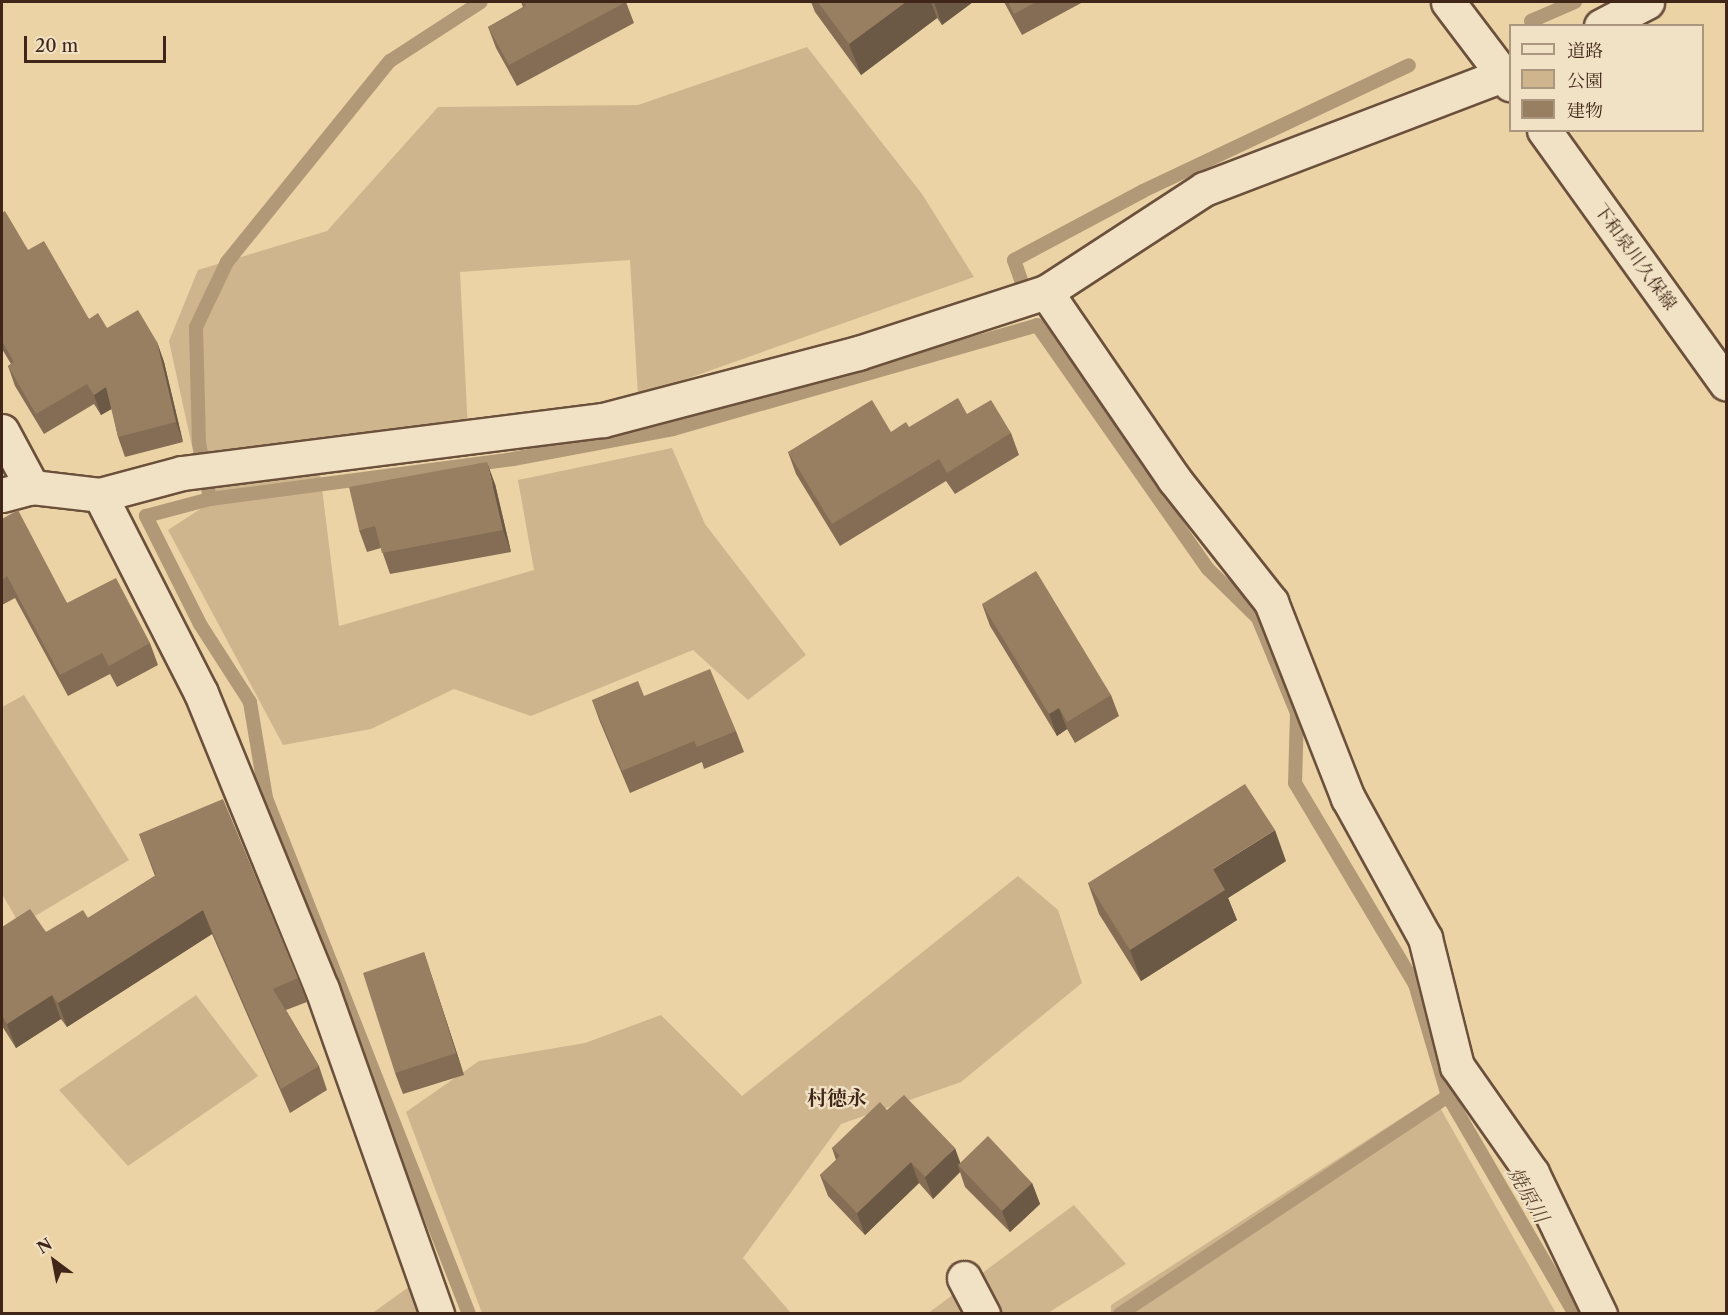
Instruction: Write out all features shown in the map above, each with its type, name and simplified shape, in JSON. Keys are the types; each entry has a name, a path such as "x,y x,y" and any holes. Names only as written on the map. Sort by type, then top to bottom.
{"street":[{"path":"2,431 17,491 100,495 182,473 603,420 858,353 1004,302 1046,292 1204,189 1461,87 1508,77 1448,2"},
{"path":"1605,24 1647,2"},
{"name":"下和泉川久保線","path":"1545,132 1726,383"},
{"path":"1046,292 1174,479 1271,602 1348,798 1425,938 1456,1066 1532,1173 1600,1314"},
{"path":"100,495 201,693 322,989 437,1314"},
{"path":"964,1278 983,1314"}],"green space":[{"path":"807,47 922,194 974,277 638,396 630,260 460,272 468,431 317,448 339,626 534,570 518,480 672,448 705,524 806,655 748,700 693,650 531,716 454,689 371,729 283,745 168,530 205,506 169,341 198,270 327,231 438,107 638,105"},
{"path":"24,695 129,860 20,925 2,894 2,707"},
{"path":"1018,876 1058,910 1082,983 961,1082 841,1124 743,1258 791,1313 482,1313 406,1112 479,1061 585,1043 661,1015 742,1096"},
{"path":"196,995 258,1076 128,1166 59,1090"},
{"path":"1434,1097 1556,1313 1111,1313 1111,1305"},
{"path":"1074,1205 1126,1264 1048,1313 927,1314"},
{"path":"413,1284 424,1314 371,1314"}],"building":[{"path":"523,2 626,2 509,65 488,27 526,6"},
{"path":"818,2 906,2 849,44"},
{"path":"1008,2 1036,2 1014,14"},
{"path":"5,211 28,250 44,241 89,319 98,313 107,328 138,310 157,342 176,422 118,437 106,387 94,395 87,384 36,414 8,366 14,362 2,341 2,213"},
{"path":"958,398 967,414 991,400 1011,433 947,473 939,459 832,524 788,452 872,400 891,432 906,422 909,427"},
{"path":"487,462 503,530 382,553 375,526 359,530 349,487"},
{"path":"18,510 67,603 116,578 150,643 109,666 102,653 60,675 7,576 2,580 2,519"},
{"path":"1036,571 1111,695 1067,722 1059,708 1049,714 982,604"},
{"path":"710,669 736,731 697,747 694,741 622,771 592,700 638,681 644,696"},
{"path":"1245,784 1275,830 1213,869 1225,890 1130,950 1088,883"},
{"path":"223,799 298,978 273,989 319,1066 281,1089 203,910 58,1003 52,995 7,1024 2,1015 2,927 30,909 46,932 83,910 88,918 156,875 139,834"},
{"path":"424,952 456,1053 395,1073 363,973"},
{"path":"904,1095 955,1148 925,1177 911,1162 857,1213 820,1175 840,1156 832,1148 880,1102 887,1110"},
{"path":"988,1136 1032,1183 1002,1211 958,1165"}],"waterway":[{"path":"210,499 199,443 196,327 227,262 390,61 481,2"},
{"path":"1531,21 1575,2"},
{"path":"1028,300 1014,260 1143,191 1409,65"},
{"name":"焼原川","path":"469,1314 266,798 250,702 200,624 146,516 210,499 513,459 673,429 1037,325 1208,569 1258,618 1297,713 1295,783 1415,984 1448,1096 1575,1314"},
{"path":"1120,1314 1448,1096"}],"district":[{"name":"村徳永","path":"837,1098"}]}
